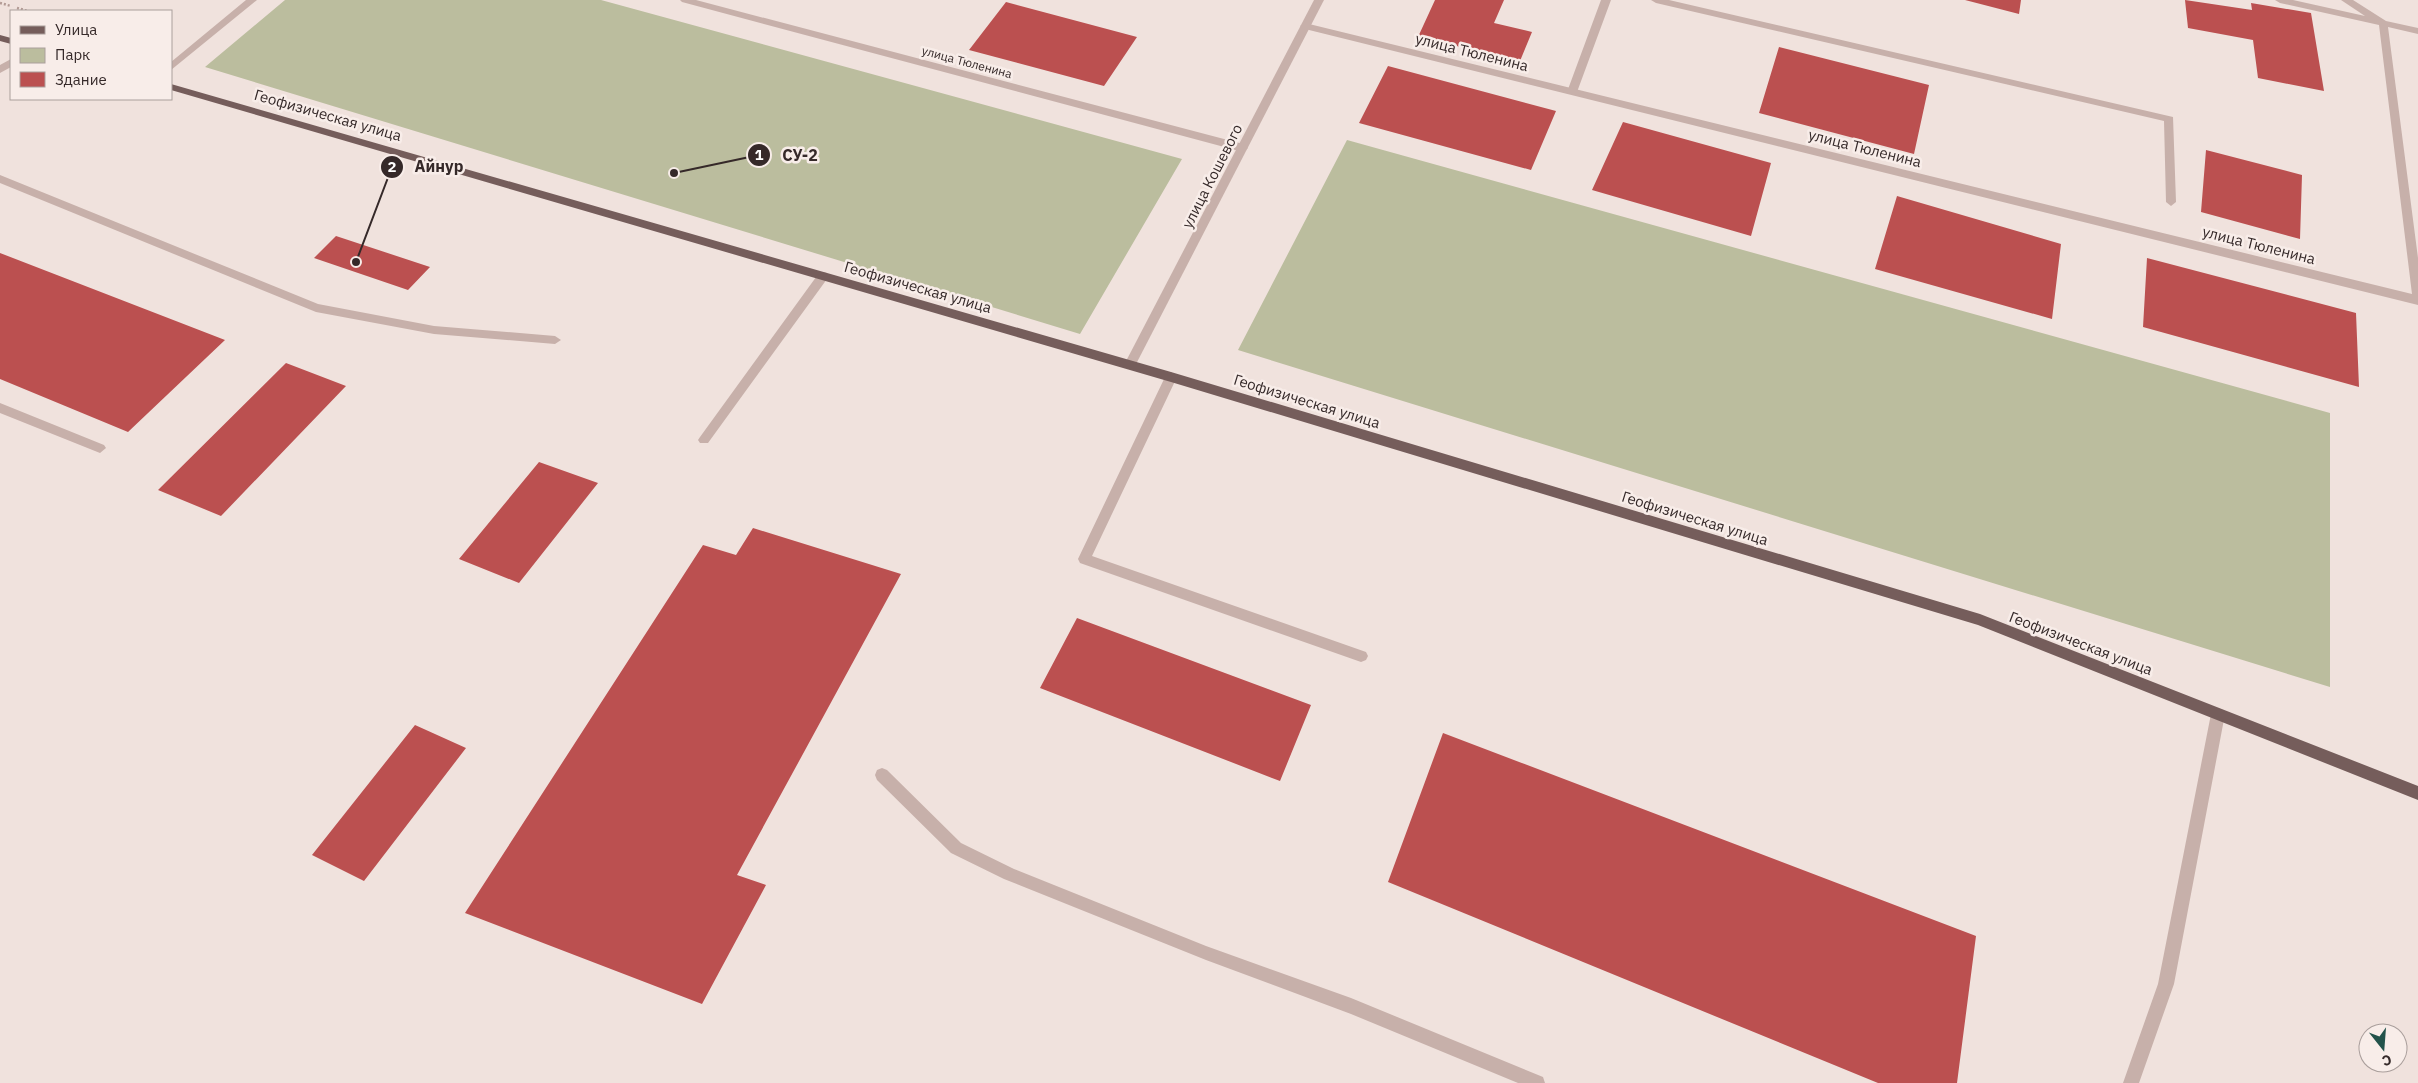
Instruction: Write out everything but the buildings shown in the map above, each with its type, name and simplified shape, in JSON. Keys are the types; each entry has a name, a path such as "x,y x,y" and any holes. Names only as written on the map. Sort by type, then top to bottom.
{"main road":[{"name":"Геофизическая улица","path":"172,87 1171,377 1980,620 2418,792"}],"street":[{"path":"172,66 252,0"},
{"name":"улица Тюленина","path":"685,0 1243,148"},
{"name":"улица Кошевого","path":"1130,365 1320,0"},
{"path":"1572,92 1606,0"},
{"path":"1656,0 2169,119 2171,202"},
{"path":"2280,0 2418,31"},
{"path":"2346,0 2383,23"},
{"path":"2383,23 2418,300"},
{"name":"улица Тюленина","path":"1305,26 2418,300"},
{"path":"0,179 316,308 434,330 555,340"},
{"path":"704,440 823,276"},
{"path":"1171,377 1084,558 1360,656"},
{"path":"0,408 100,448"},
{"path":"2131,1083 2166,984 2218,714"},
{"path":"882,775 956,848 1009,874 1206,953 1351,1006 1537,1083"}],"green space":[{"path":"285,0 601,0 1182,159 1080,334 205,67"},
{"path":"1347,140 2330,413 2330,687 1238,350"}],"place":[{"name":"СУ-2","path":"674,173"},
{"name":"Айнур","path":"356,262"}]}
